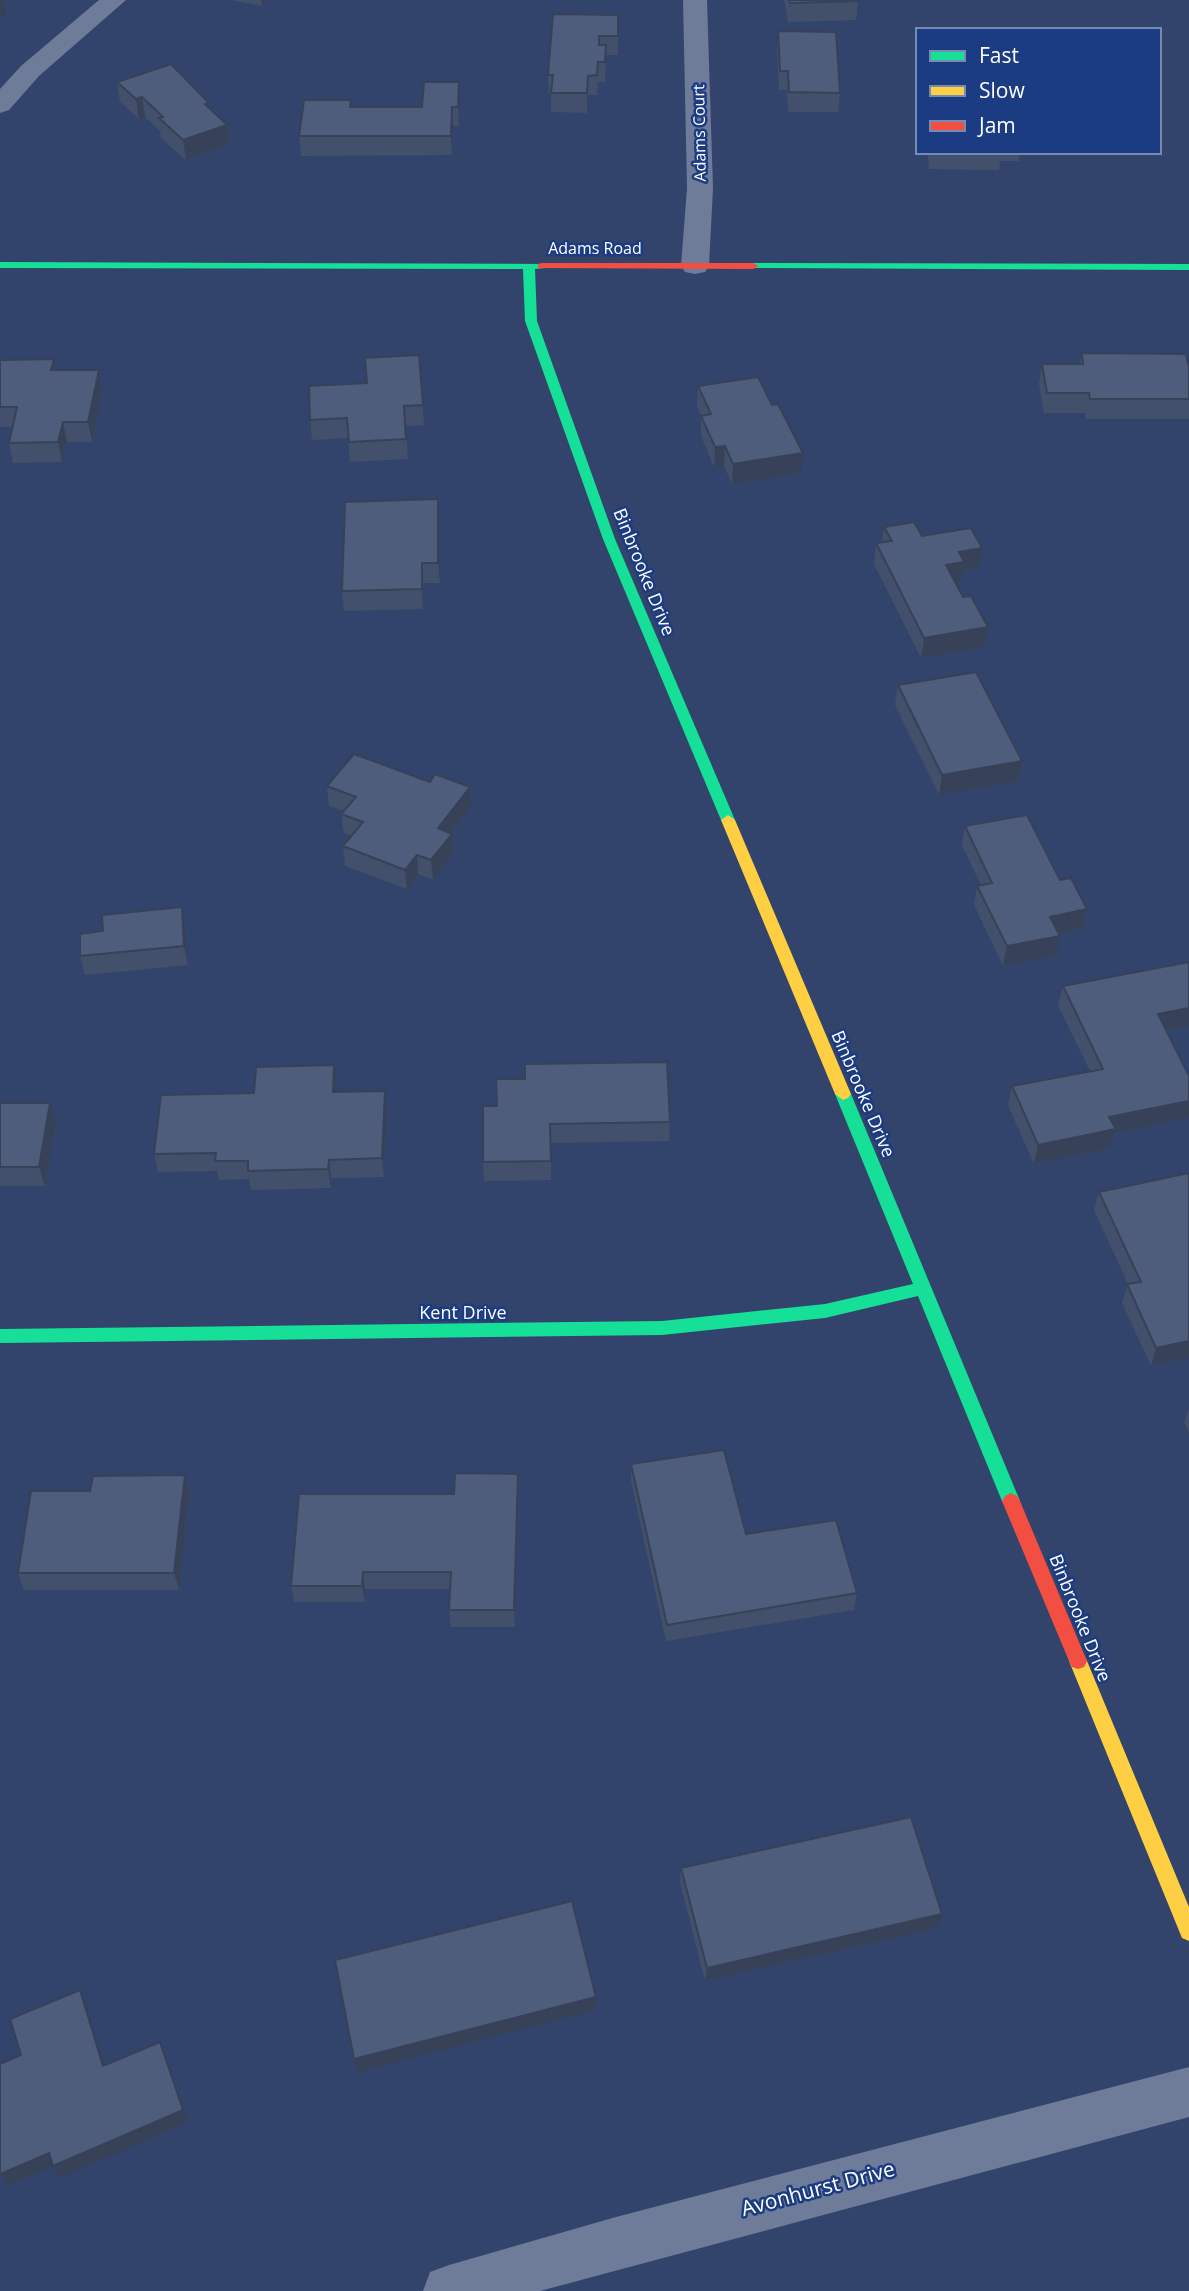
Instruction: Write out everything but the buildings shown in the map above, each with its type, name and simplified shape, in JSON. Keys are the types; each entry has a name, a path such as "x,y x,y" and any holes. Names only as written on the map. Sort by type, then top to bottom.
{"street":[{"path":"0,105 30,71 114,0"},
{"name":"Adams Court","path":"695,0 700,188 695,266"},
{"name":"Adams Road","path":"0,265 1189,267"},
{"name":"Binbrooke Drive","path":"529,265 531,321 608,539 923,1288 1189,1931"},
{"name":"Kent Drive","path":"0,1336 662,1328 825,1311 923,1288"},
{"name":"Avonhurst Drive","path":"449,2291 616,2243 1189,2092"}],"traffic: fast":[{"path":"0,265 542,266"},
{"path":"529,266 531,321 609,539 728,820"},
{"path":"753,266 1189,267"},
{"path":"843,1094 1011,1501"},
{"path":"0,1336 662,1328 825,1311 923,1288"}],"traffic: slow":[{"path":"728,820 843,1094"},
{"path":"1078,1661 1189,1931"}],"traffic: jam":[{"path":"542,266 753,266"},
{"path":"1011,1501 1078,1661"}]}
